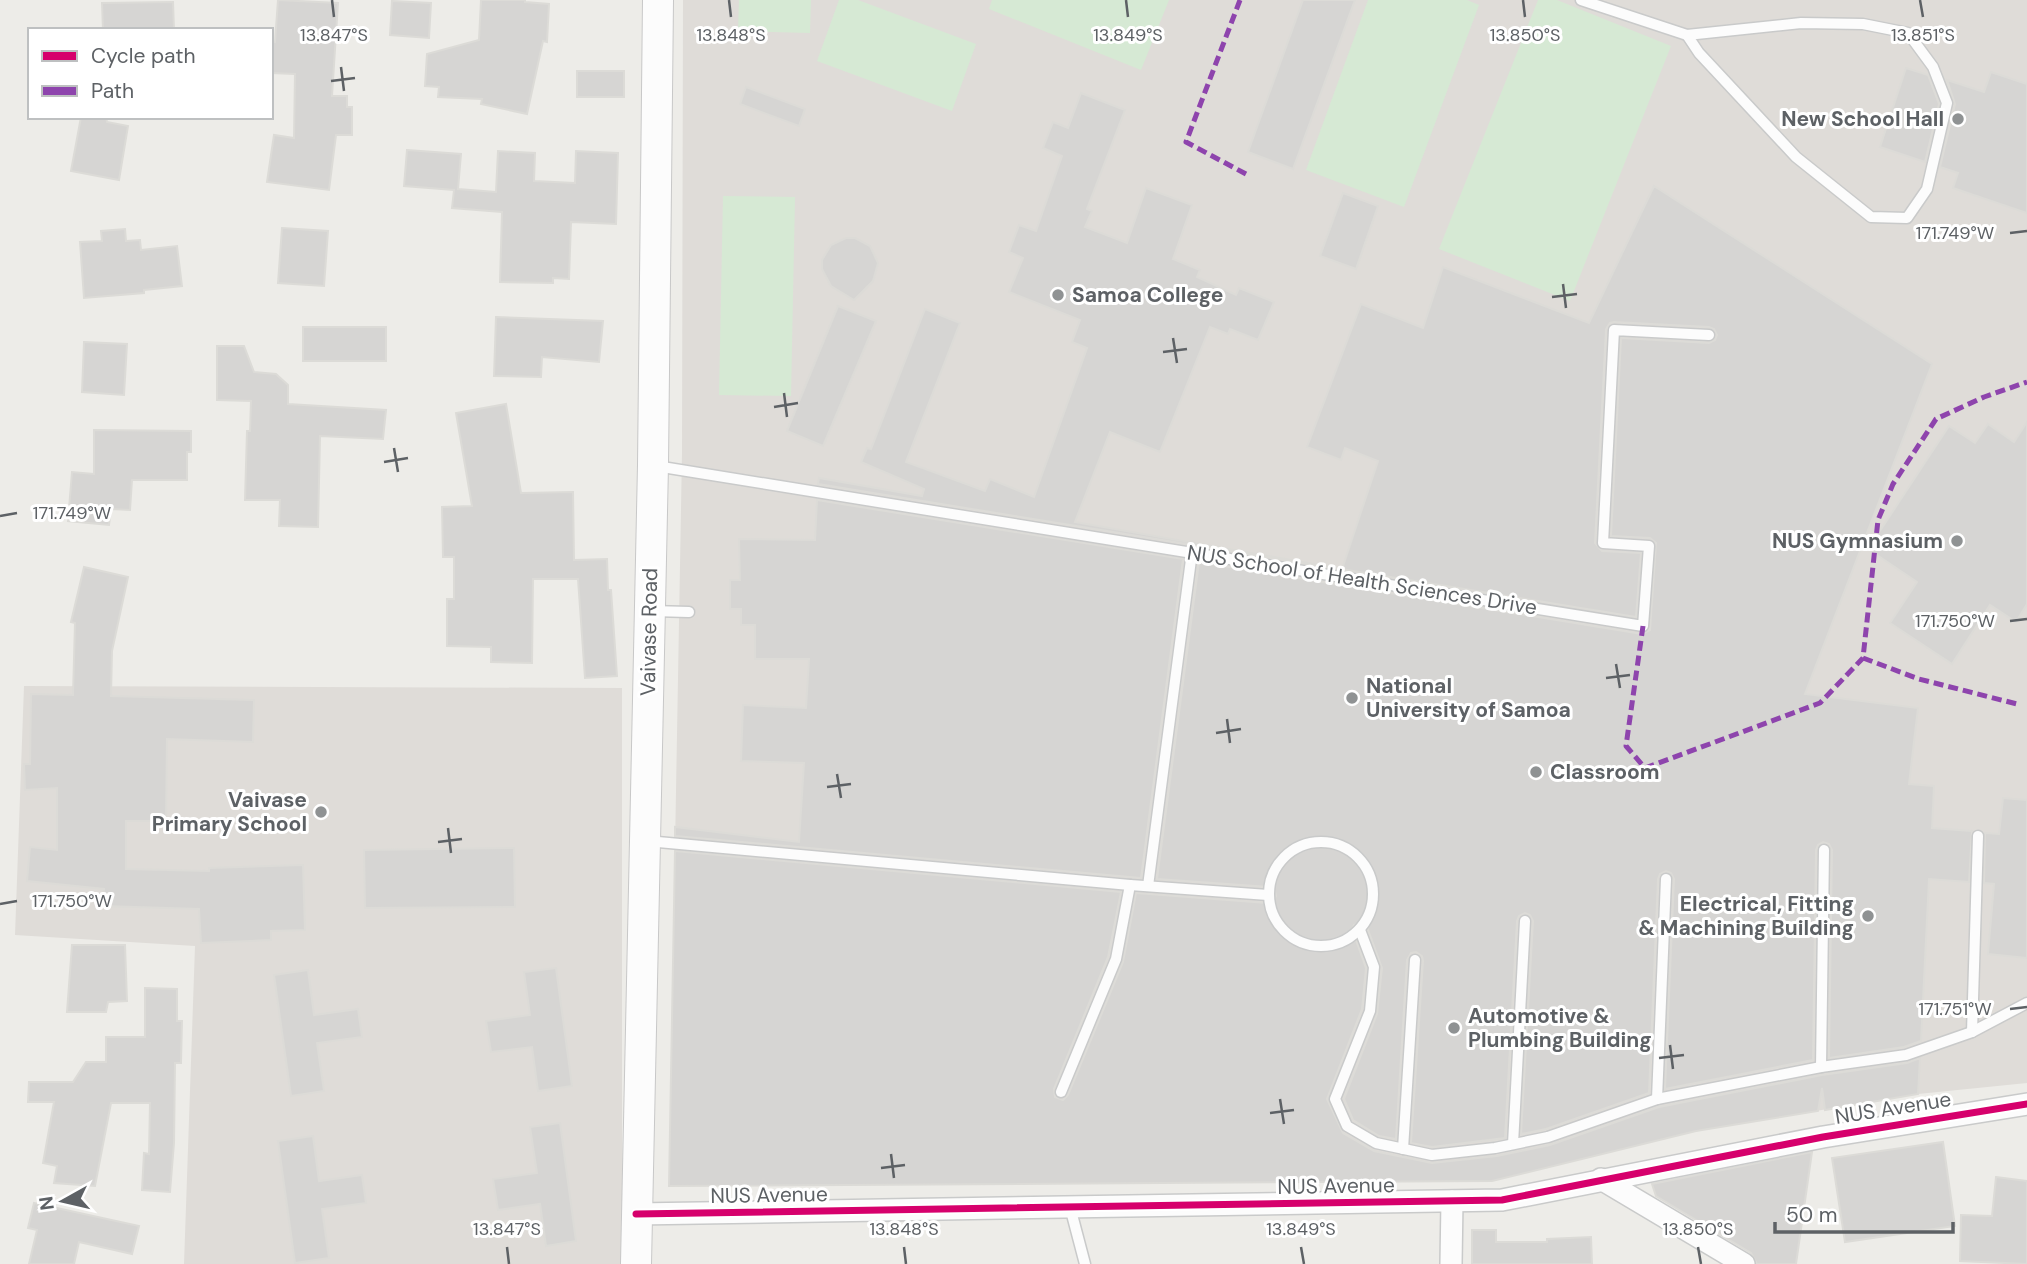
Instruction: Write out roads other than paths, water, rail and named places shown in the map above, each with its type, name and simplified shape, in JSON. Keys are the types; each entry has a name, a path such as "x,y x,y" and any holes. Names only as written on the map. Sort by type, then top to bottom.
{"main road":[{"name":"Vaivase Road","path":"636,1264 653,465 658,0"}],"street":[{"name":"NUS Avenue","path":"636,1214 1502,1200 1823,1137 2027,1104"},
{"path":"1601,1179 1744,1264"},
{"path":"1451,1264 1452,1201"}],"lane":[{"path":"1581,0 1687,35 1801,23 1863,24 1908,33 1933,67 1947,103 1927,189 1907,218 1871,217 1797,157 1699,53 1687,35"},
{"name":"NUS School of Health Sciences Drive","path":"653,465 1643,626 1649,546 1603,543 1614,330 1709,335"},
{"path":"1148,886 1192,552"},
{"path":"649,611 689,612"},
{"path":"1972,1032 1978,836"},
{"path":"644,841 1268,895"},
{"path":"1316,842 1332,843 1347,849 1361,861 1370,876 1373,894 1370,911 1360,930 1331,946 1314,946 1297,940 1283,929 1274,916 1268,895 1276,868 1300,847 1316,842"},
{"path":"1821,1067 1824,850"},
{"path":"1657,1099 1666,879"},
{"path":"1061,1092 1116,959 1130,885"},
{"path":"1513,1144 1525,921"},
{"path":"1360,930 1374,967 1370,1012 1335,1099 1347,1126 1376,1143 1432,1155 1548,1137 1657,1099 1821,1067 1906,1055 1972,1032 2027,1003"},
{"path":"1403,1149 1415,960"},
{"path":"1070,1207 1085,1264"}],"place":[{"name":"New School Hall","path":"1958,119"},
{"name":"Samoa College","path":"1058,295"},
{"name":"NUS Gymnasium","path":"1957,541"},
{"name":"National University of Samoa","path":"1352,698"},
{"name":"Classroom","path":"1536,772"},
{"name":"Vaivase Primary School","path":"321,812"},
{"name":"Electrical, Fitting & Machining Building","path":"1868,916"},
{"name":"Automotive & Plumbing Building","path":"1454,1028"}]}
